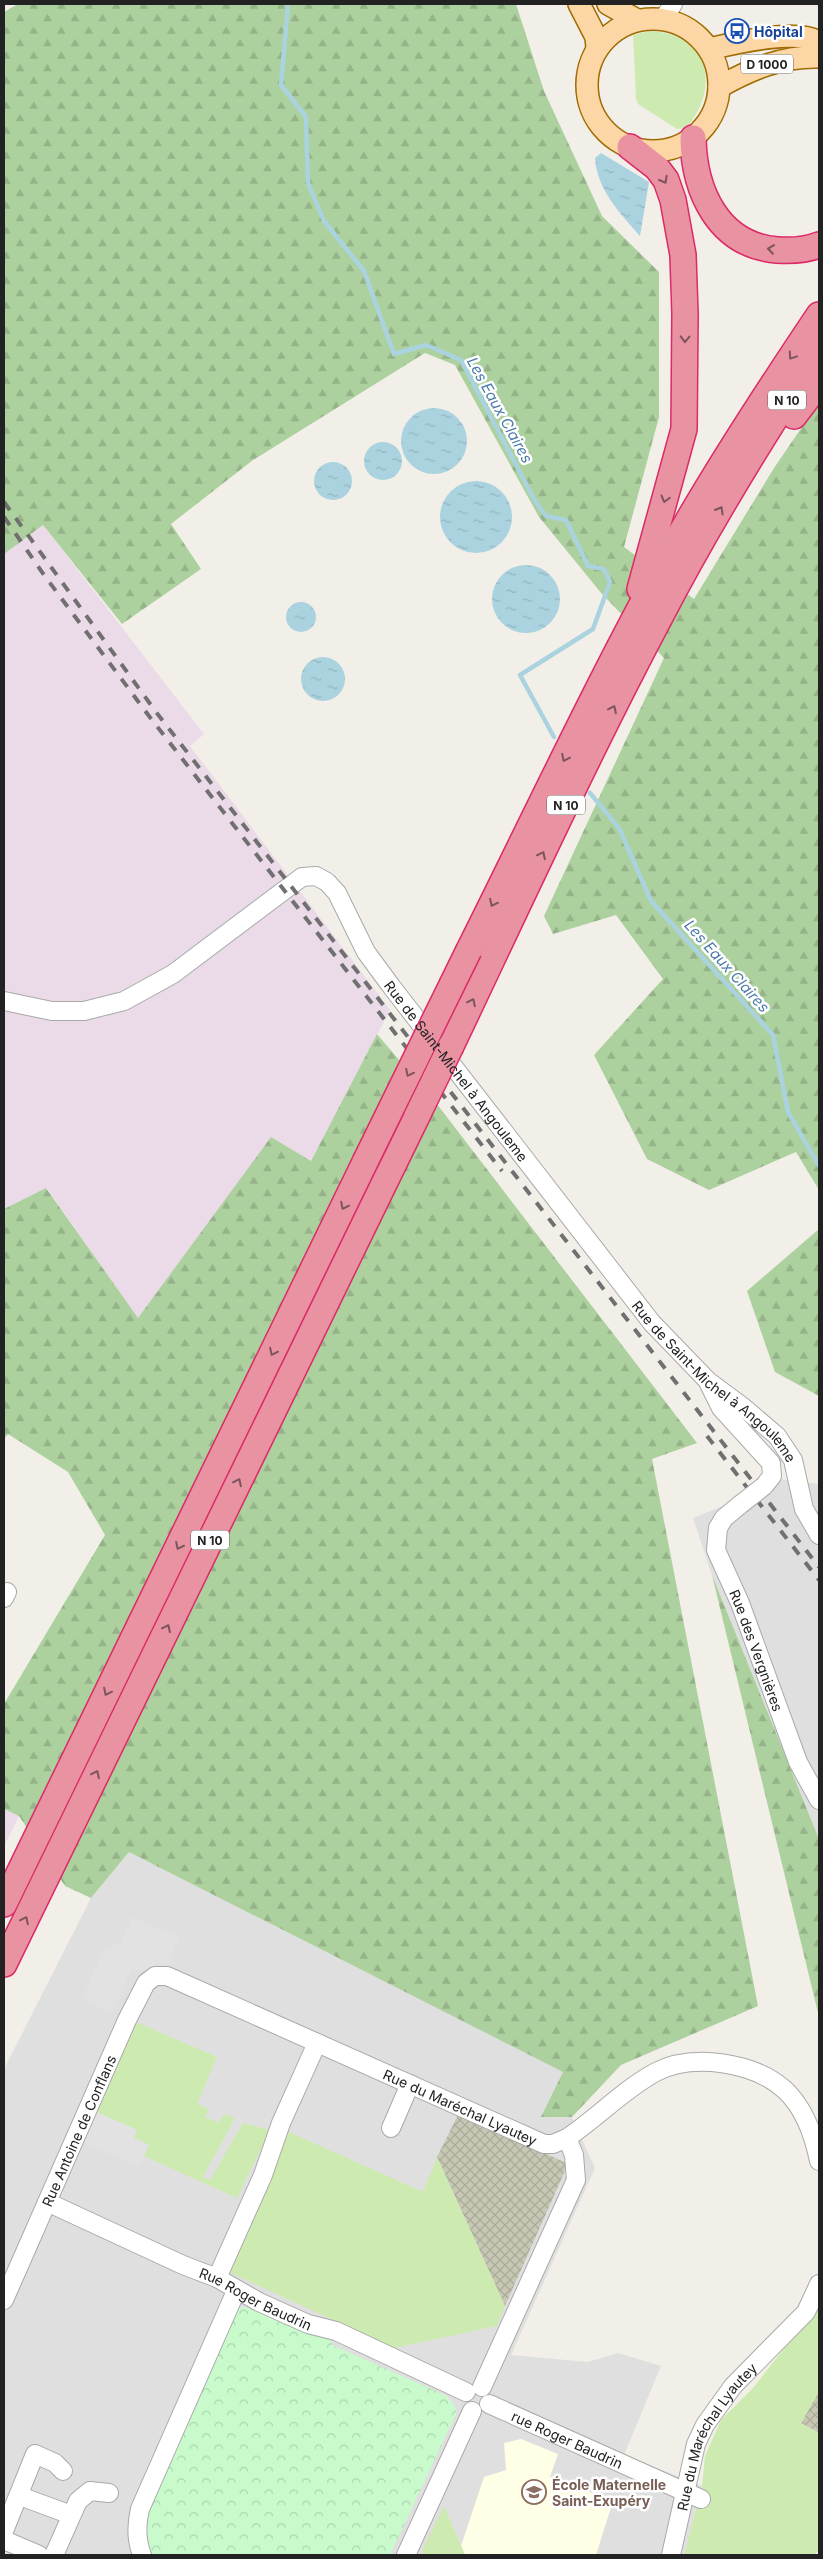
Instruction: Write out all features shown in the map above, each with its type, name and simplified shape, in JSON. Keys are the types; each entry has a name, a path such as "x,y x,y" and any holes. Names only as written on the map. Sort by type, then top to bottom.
{"highway":[{"path":"693,138 697,174 715,213 730,234 748,243 767,249 789,251 819,245"},
{"path":"626,636 684,429 685,314 683,256 673,200 666,180 657,168 630,147"},
{"name":"N 10","path":"4,1904 365,1162 626,636 689,519 759,405 819,315"},
{"name":"N 10","path":"4,1964 634,667 660,617 755,450 819,350"},
{"path":"755,450 777,439 819,383"}],"main road":[{"path":"579,4 596,37 597,48"},
{"path":"608,4 637,20"},
{"path":"668,11 709,49 717,67 719,87 712,115 693,138 666,149 651,151 630,147 612,137 599,123 590,105 587,86 589,66 597,48 615,31 637,20 668,11"},
{"name":"D 1000","path":"709,49 768,36 813,38 819,42"},
{"name":"D 1000","path":"719,87 750,69 798,56 819,57"}],"street":[{"name":"Rue de Saint-Michel à Angouleme","path":"4,1001 52,1011 84,1011 124,1001 173,974 302,877 316,876 327,882 337,893 366,952 391,986 652,1323 708,1381 764,1424 785,1447 798,1473 804,1509 819,1535"},
{"name":"Rue des Vergnières","path":"708,1381 721,1408 771,1464 772,1476 764,1486 724,1518 718,1528 716,1550 740,1604 798,1762 819,1800"},
{"name":"Rue Antoine de Conflans","path":"4,2300 146,1983 155,1976 167,1976"},
{"name":"Rue du Maréchal Lyautey","path":"167,1976 544,2144 554,2144 567,2138 656,2072 690,2061 721,2064 761,2074 785,2090 803,2114 819,2161"},
{"path":"216,2278 263,2175 281,2123 317,2043"},
{"path":"391,2128 410,2084"},
{"path":"474,2389 490,2396 489,2404 484,2410 472,2411 465,2405 576,2180 574,2155 567,2138"},
{"name":"Rue Roger Baudrin","path":"47,2202 183,2265 216,2278 236,2291 308,2324 336,2331 474,2389"},
{"name":"Rue du Maréchal Lyautey","path":"671,2555 694,2496 696,2444 717,2406 744,2374 806,2312 819,2284"},
{"path":"142,2555 137,2543 136,2528 140,2510 236,2291"},
{"name":"rue Roger Baudrin","path":"489,2404 694,2496"},
{"path":"406,2555 472,2411"},
{"path":"4,2531 20,2496 30,2452 55,2463 63,2471"},
{"path":"54,2555 78,2501 90,2491 109,2493"},
{"path":"20,2496 71,2515"},
{"path":"4,2540 39,2555"}],"shaded area":[{"path":"43,525 204,734 190,746 390,1010 311,1161 271,1138 138,1319 47,1188 4,1209 4,554"},
{"path":"765,1477 819,1484 819,1839 712,1575 693,1518 737,1500"},
{"path":"4,1809 19,1816 4,1846"},
{"path":"129,1852 564,2072 541,2117 572,2117 595,2168 511,2355 588,2362 618,2353 661,2366 624,2455 702,2486 684,2555 4,2555 4,2069 91,1898"},
{"path":"132,1917 179,1937 169,1965 157,1964 142,1972 132,1968 112,2013 82,1999 103,1951 121,1942"},
{"path":"96,2112 137,2130 134,2138 149,2145 139,2167 83,2142"},
{"path":"459,2113 568,2164 505,2306 437,2157"},
{"path":"819,2391 819,2433 801,2423"},
{"name":"École Maternelle Saint-Exupéry","path":"521,2439 558,2454 550,2477 613,2501 596,2555 465,2555 461,2546 484,2477 506,2470 504,2443"}],"green space":[{"path":"18,4 516,4 544,91 602,216 659,272 659,417 624,547 694,599 774,468 819,402 819,1190 796,1152 709,1190 647,1159 594,1055 663,979 616,915 553,934 544,916 664,658 602,594 539,517 455,365 425,353 253,460 171,524 201,569 122,624 43,525 4,554 4,12"},
{"path":"650,31 670,34 685,42 696,52 703,65 706,80 704,96 697,112 686,128 677,129 638,104 636,99 633,35"},
{"path":"377,1034 440,1108 697,1443 652,1459 758,2006 621,2065 572,2117 541,2117 563,2072 129,1852 91,1898 65,1886 19,1816 4,1809 4,1704 105,1535 68,1472 8,1434 4,1439 4,1209 46,1188 138,1318 271,1137 311,1161"},
{"path":"819,1229 819,1396 775,1372 747,1291"},
{"path":"712,1575 819,1839 819,2017"},
{"path":"136,2022 217,2057 197,2104 209,2109 205,2117 219,2123 224,2114 235,2118 203,2177 210,2180 243,2123 270,2130 237,2198 144,2156 149,2145 134,2138 137,2130 96,2112"},
{"path":"287,2131 423,2192 437,2157 505,2306 497,2326 394,2348 229,2272"},
{"path":"819,2300 819,2391 801,2423 819,2433 819,2549 815,2555 684,2555 702,2486 705,2456 721,2420 753,2388 805,2322"},
{"path":"251,2307 330,2337 332,2345 447,2396 456,2408 456,2414 390,2555 151,2555 145,2539 144,2517 235,2312 240,2308"},
{"path":"444,2506 465,2555 423,2555 422,2551"}],"water":[{"path":"601,153 649,182 640,236 605,191 600,180 595,158"},
{"path":"434,408 446,411 457,418 464,429 467,441 464,453 457,464 446,471 434,474 422,471 411,464 404,453 401,441 404,429 411,418 422,411"},
{"path":"383,442 390,443 396,448 401,454 401,468 396,474 390,479 383,480 376,479 370,474 365,468 364,461 365,454 370,448 376,443"},
{"path":"333,462 346,468 352,481 346,494 333,500 320,494 314,481 320,468"},
{"path":"476,481 496,487 506,497 512,517 506,537 496,547 476,553 456,547 446,537 440,517 446,497 456,487"},
{"path":"526,565 539,568 550,575 557,586 560,599 557,612 550,623 539,630 526,633 513,630 502,623 495,612 492,599 495,586 502,575 513,568"},
{"path":"301,602 307,603 315,611 315,623 307,631 301,632 295,631 287,623 286,617 287,611 295,603"},
{"path":"327,657 339,663 344,670 344,688 339,695 332,700 319,701 311,698 304,691 301,675 304,667 311,660"}],"waterway":[{"name":"Les Eaux Claires","path":"288,4 281,85 306,117 308,183 324,221 364,271 394,354 426,345 461,360 534,499 546,516 566,520 588,566 604,569 610,582 593,629 520,675 554,737"},
{"name":"Les Eaux Claires","path":"590,793 619,828 651,901 773,1035 788,1112 819,1166"}],"railway":[{"path":"4,502 156,712 819,1567"},
{"path":"4,517 44,575 149,716 502,1171"},
{"path":"707,1436 819,1580"}],"place":[{"name":"Hôpital","path":"737,31"},
{"name":"École Maternelle Saint-Exupéry","path":"534,2492"}]}
